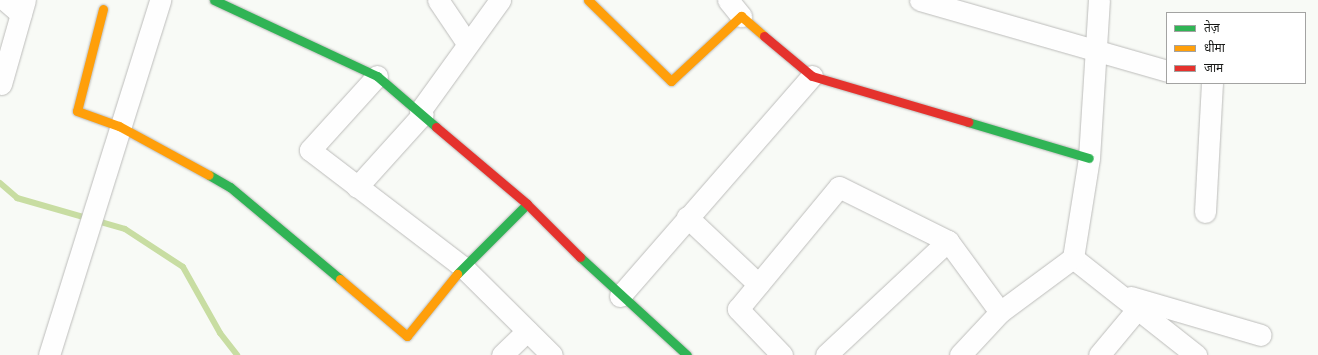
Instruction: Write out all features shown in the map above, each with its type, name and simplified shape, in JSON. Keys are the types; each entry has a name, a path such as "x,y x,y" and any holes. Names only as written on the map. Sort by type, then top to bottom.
{"street":[{"path":"1,84 23,7 5,0"},
{"path":"49,355 101,192 119,126 160,0"},
{"path":"214,0 377,76 527,204 620,296 687,355"},
{"path":"438,0 467,43"},
{"path":"357,187 422,113 467,43 500,0"},
{"path":"588,0 671,81 741,16"},
{"path":"728,0 741,16 812,76 1089,158"},
{"path":"920,0 1096,52 1166,71"},
{"path":"960,355 1000,312 1073,258 1089,158 1099,0"},
{"path":"103,9 77,111 119,126 230,187 407,336 463,267 527,204"},
{"path":"377,76 310,150 463,267 552,355"},
{"path":"620,296 687,217 812,76"},
{"path":"1205,212 1212,84"},
{"path":"782,355 738,308 839,187 948,241 1000,312"},
{"path":"687,217 758,284"},
{"path":"826,355 948,241"},
{"path":"1073,258 1139,307 1196,355"},
{"path":"1121,294 1261,335"},
{"path":"1099,355 1139,307"},
{"path":"502,355 527,331"}],"waterway":[{"path":"0,183 17,198 125,229 183,267 220,333 237,355"}],"traffic: fast":[{"path":"214,0 377,76 436,127"},
{"path":"968,122 1089,158"},
{"path":"209,175 230,187 340,279"},
{"path":"457,274 527,204"},
{"path":"580,257 687,355"}],"traffic: slow":[{"path":"588,0 671,81 741,16 764,36"},
{"path":"103,9 77,111 119,126 209,175"},
{"path":"340,279 407,336 457,274"}],"traffic: jam":[{"path":"764,36 812,76 968,122"},
{"path":"436,127 527,204 580,257"}]}
